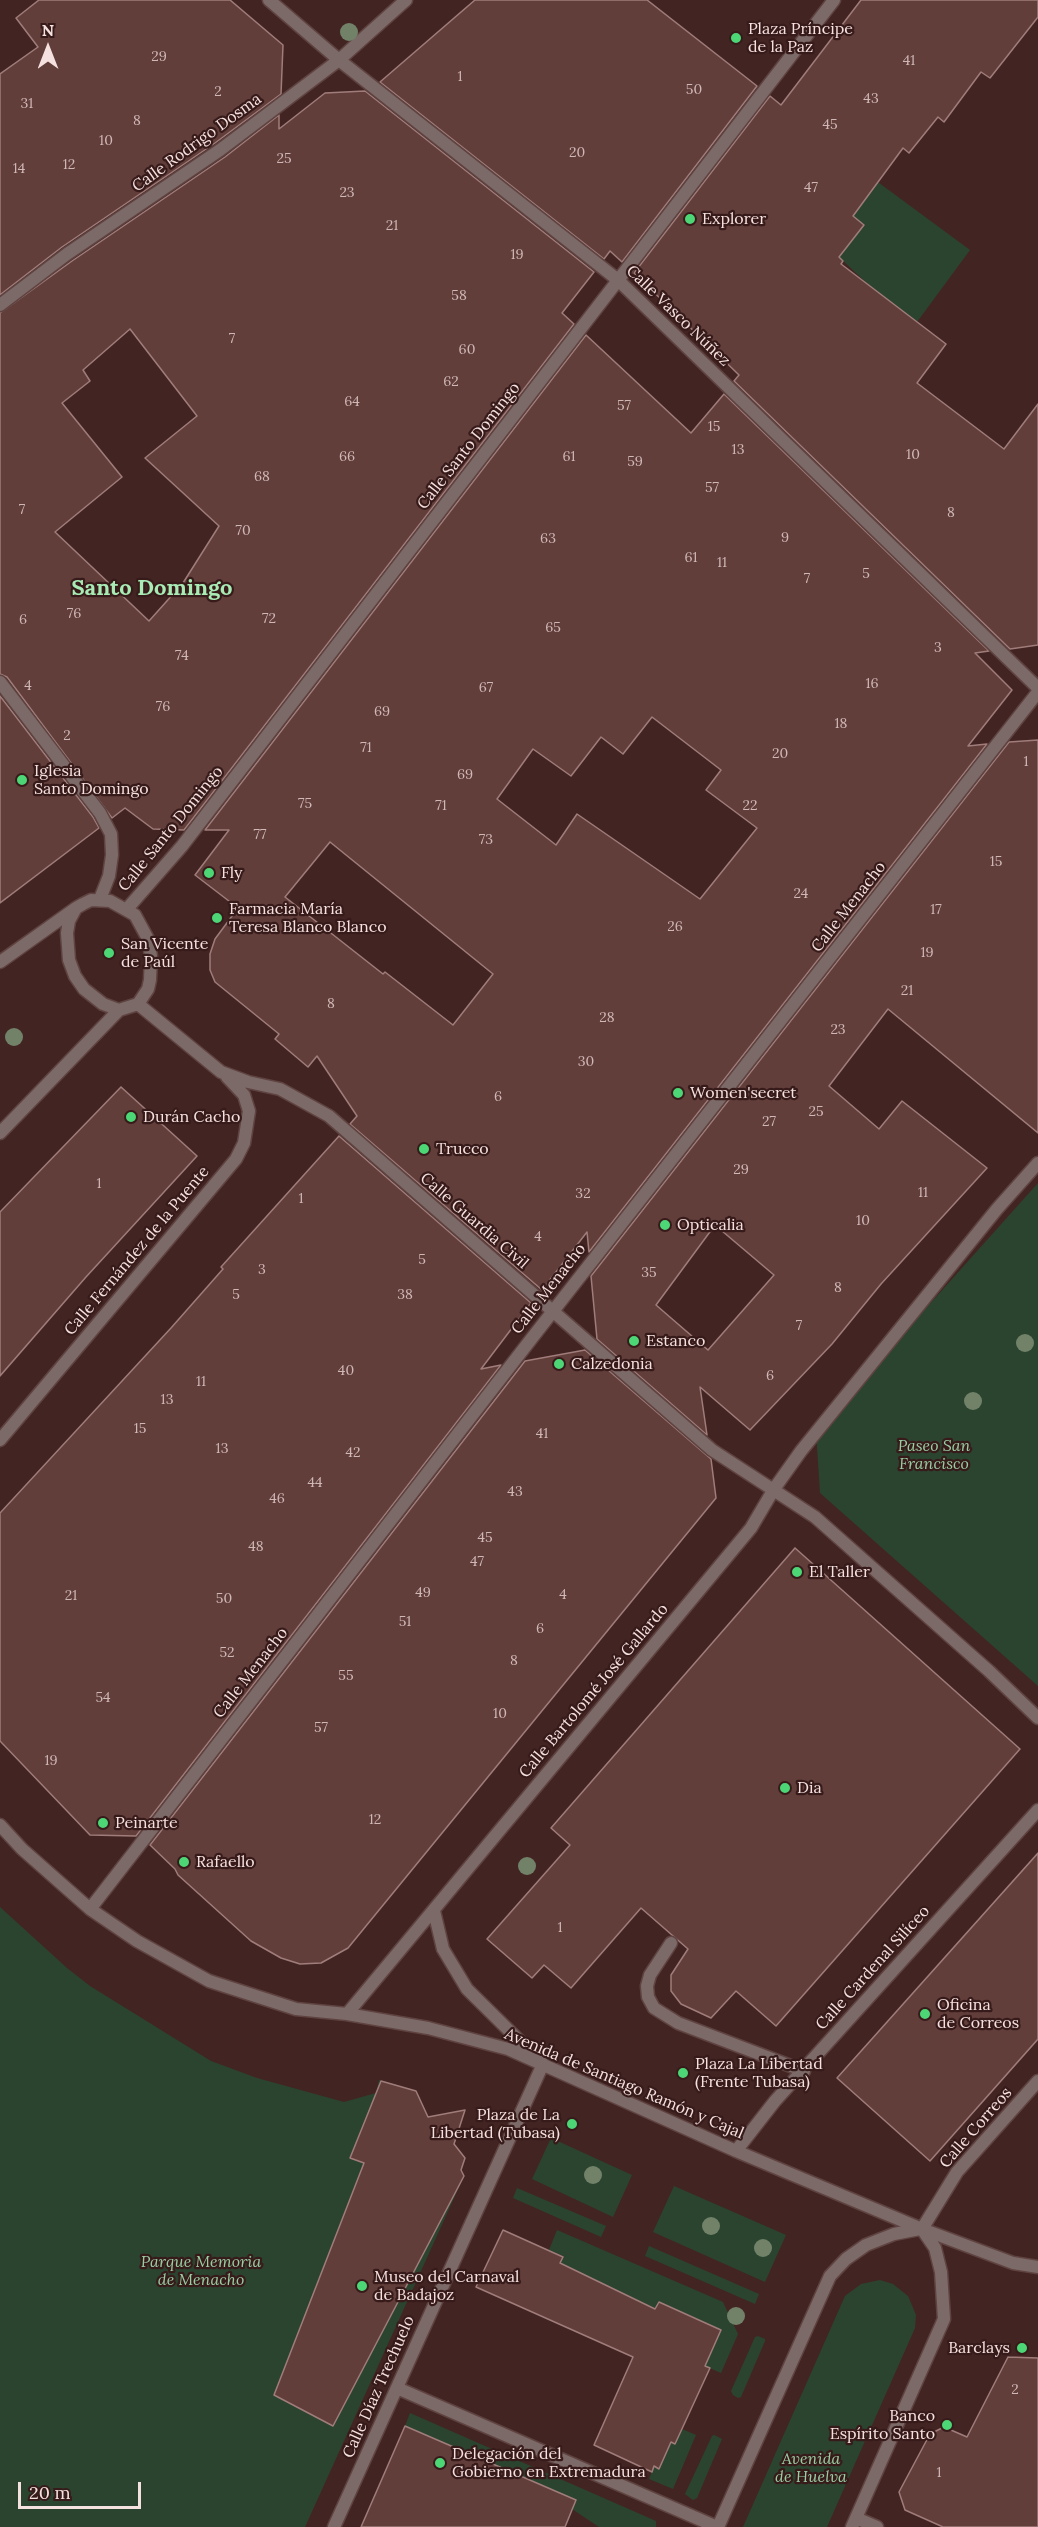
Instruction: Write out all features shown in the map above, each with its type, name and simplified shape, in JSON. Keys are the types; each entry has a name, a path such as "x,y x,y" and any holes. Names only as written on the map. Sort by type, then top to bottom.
{"street":[{"name":"Calle Vasco Núñez","path":"269,0 339,60 618,280 1038,688"},
{"name":"Calle Rodrigo Dosma","path":"0,304 67,254 220,150 339,60 406,0"},
{"name":"Calle Santo Domingo","path":"127,909 182,846 834,0"},
{"path":"0,682 100,813 111,834 112,855 109,876 100,899"},
{"name":"Calle Menacho","path":"90,1909 1038,692"},
{"path":"0,962 76,908 91,900 100,899 110,901 135,915 146,932 151,956 148,988 138,1004 119,1010 0,1133"},
{"path":"76,908 68,927 67,947 71,968 90,994 102,1004 119,1010"},
{"name":"Calle Guardia Civil","path":"138,1004 221,1072 248,1082 280,1089 329,1116 712,1450 774,1489"},
{"name":"Calle Fernández de la Puente","path":"0,1440 236,1158 244,1143 249,1111 244,1095 221,1072"},
{"path":"1038,1163 982,1227 801,1451 774,1489 814,1517 989,1671 1038,1718"},
{"name":"Calle Bartolomé José Gallardo","path":"347,2014 751,1528 774,1489"},
{"name":"Calle Cardenal Silíceo","path":"736,2151 775,2101 1038,1810"},
{"name":"Avenida de Santiago Ramón y Cajal","path":"0,1825 22,1849 90,1909 137,1941 209,1981 286,2007 347,2014 428,2028 508,2049 736,2151 922,2229 1013,2263 1038,2267"},
{"path":"434,1911 443,1949 467,1989 543,2064"},
{"path":"671,1942 650,1975 647,1986 648,1997 654,2008 678,2023 804,2071"},
{"name":"Calle Díaz Trechuelo","path":"334,2527 543,2064"},
{"name":"Calle Correos","path":"922,2229 957,2172 1038,2081"},
{"path":"397,2388 717,2527 830,2276 846,2259 866,2245 894,2234 922,2229 934,2248 941,2272 944,2319 854,2522 877,2527"}],"green space":[{"path":"871,177 970,250 917,322 873,289 839,257 846,210"},
{"name":"Paseo San Francisco","path":"1038,1183 1038,1686 820,1493 816,1431"},
{"name":"Parque Memoria de Menacho","path":"0,1907 90,1986 211,2061 257,2078 344,2102 376,2093 379,2080 416,2091 428,2117 465,2110 454,2144 465,2158 461,2170 464,2176 305,2527 0,2527"},
{"path":"551,2138 632,2175 613,2217 532,2179"},
{"path":"674,2186 786,2235 765,2282 653,2232"},
{"path":"517,2188 606,2226 601,2237 513,2198"},
{"path":"557,2230 723,2302 738,2334 721,2373 705,2366 721,2330 659,2302 655,2309 560,2263 563,2256 549,2250"},
{"path":"649,2246 759,2294 755,2304 645,2256"},
{"name":"Avenida de Huelva","path":"880,2280 893,2284 908,2296 916,2315 915,2328 827,2527 743,2527 845,2296 861,2284"},
{"path":"758,2336 765,2341 741,2397 738,2398 731,2391 755,2337"},
{"path":"410,2413 656,2521 656,2527 599,2527 572,2509 576,2500 405,2426"},
{"path":"682,2429 696,2435 673,2489 649,2479 654,2466 659,2469 671,2442 675,2444"},
{"path":"714,2435 722,2439 697,2498 693,2500 685,2494"}],"building":[{"path":"39,0 230,0 283,45 281,94 215,143 62,247 0,295 0,74 38,47 16,18"},
{"path":"475,0 647,0 757,86 622,262 610,251 604,259 380,82"},
{"path":"861,0 1038,0 1038,17 990,78 981,72 944,122 938,117 909,153 903,148 853,216 864,225 839,257 843,261 841,264 946,344 917,383 1004,449 1038,404 1038,645 1010,649 734,381 739,375 634,273 770,96 781,105"},
{"path":"365,91 594,272 562,313 574,324 184,830 153,829 125,808 112,818 7,677 0,674 0,313 225,157 279,115 279,129 325,93","holes":["130,329 197,416 145,458 219,526 183,583 149,621 55,532 122,477 62,403 90,381 83,370"]},
{"path":"586,335 691,433 724,394 989,651 975,653 1012,690 968,746 987,744 589,1252 587,1232 542,1290 350,1124 357,1116 317,1056 308,1067 275,1039 279,1034 215,982 210,970 210,954 215,939 238,908 195,875 229,830 205,830","holes":["652,717 721,770 706,790 757,828 700,899 577,814 556,845 497,799 533,749 571,776 601,737 623,754","330,842 493,974 453,1025 385,972 383,974 285,897"]},
{"name":"Iglesia Santo Domingo","path":"0,696 93,817 99,828 0,903"},
{"path":"1038,740 1038,1133 888,1009 829,1086 879,1129 902,1101 987,1168 881,1284 832,1344 750,1430 700,1387 707,1435 597,1339 591,1276 1009,742","holes":["715,1225 774,1275 708,1350 656,1305"]},
{"path":"121,1087 197,1156 86,1277 0,1376 0,1212"},
{"path":"339,1136 531,1303 481,1369 501,1365 136,1836 90,1835 0,1741 0,1513 171,1328 223,1269 221,1267"},
{"path":"585,1350 711,1459 716,1498 348,1948 321,1963 300,1964 281,1958 251,1941 178,1875 175,1869 150,1845 525,1361"},
{"name":"Dia","path":"795,1548 1020,1749 776,2026 736,1991 711,2018 681,2004 671,1991 671,1975 688,1949 641,1908 571,1988 544,1965 532,1978 487,1939 570,1845 551,1828"},
{"name":"Oficina de Correos","path":"1038,1853 1038,2039 930,2161 837,2078"},
{"name":"Museo del Carnaval de Badajoz","path":"381,2081 416,2091 428,2117 465,2110 454,2144 465,2158 461,2170 464,2176 333,2426 274,2395 364,2163 350,2158"},
{"path":"503,2230 563,2257 560,2263 655,2309 659,2302 721,2330 705,2366 710,2368 675,2444 671,2442 659,2469 654,2466 652,2472 594,2445 633,2357 476,2287"},
{"path":"1008,2357 1038,2358 1038,2527 943,2527 905,2510 899,2492 930,2434 944,2427 967,2437"},
{"name":"Delegación del Gobierno en Extremadura","path":"405,2426 576,2500 565,2527 361,2527"}],"place":[{"name":"Plaza Príncipe de la Paz","path":"736,38"},
{"name":"Explorer","path":"690,219"},
{"name":"Iglesia Santo Domingo","path":"22,780"},
{"name":"Fly","path":"209,873"},
{"name":"Farmacia María Teresa Blanco Blanco","path":"217,918"},
{"name":"San Vicente de Paúl","path":"109,953"},
{"name":"Women'secret","path":"678,1093"},
{"name":"Durán Cacho","path":"131,1117"},
{"name":"Trucco","path":"424,1149"},
{"name":"Opticalia","path":"665,1225"},
{"name":"Estanco","path":"634,1341"},
{"name":"Calzedonia","path":"559,1364"},
{"name":"El Taller","path":"797,1572"},
{"name":"Dia","path":"785,1788"},
{"name":"Peinarte","path":"103,1823"},
{"name":"Rafaello","path":"184,1862"},
{"name":"Oficina de Correos","path":"925,2014"},
{"name":"Plaza La Libertad (Frente Tubasa)","path":"683,2073"},
{"name":"Plaza de La Libertad (Tubasa)","path":"572,2124"},
{"name":"Museo del Carnaval de Badajoz","path":"362,2286"},
{"name":"Barclays","path":"1022,2348"},
{"name":"Banco Espírito Santo","path":"947,2425"},
{"name":"Delegación del Gobierno en Extremadura","path":"440,2463"}],"district":[{"name":"Santo Domingo","path":"152,589"}]}
